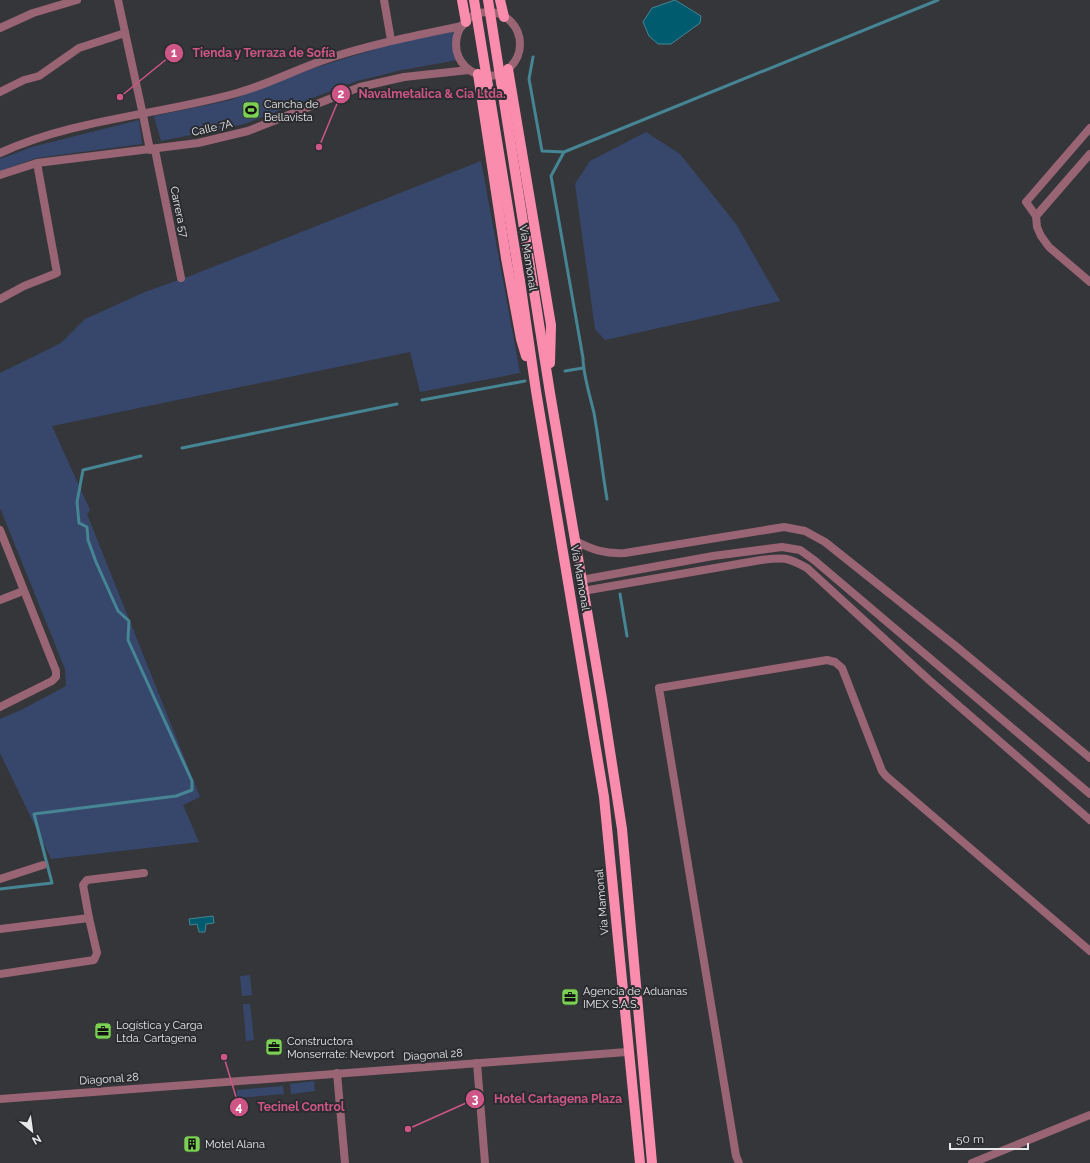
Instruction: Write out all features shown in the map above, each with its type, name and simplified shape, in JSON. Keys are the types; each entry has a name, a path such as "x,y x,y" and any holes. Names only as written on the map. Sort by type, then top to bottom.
{"main road":[{"path":"462,0 464,24"},
{"name":"Vía Mamonal","path":"474,0 520,281 536,391 604,797 627,1052 640,1163"},
{"name":"Vía Mamonal","path":"488,0 550,393 602,699 622,828 652,1163"},
{"path":"500,0 504,17"},
{"path":"508,69 551,325 550,393"},
{"path":"478,74 506,258 521,339 536,391"}],"street":[{"path":"0,28 33,13 77,0"},
{"path":"118,0 143,115"},
{"path":"384,0 391,40"},
{"path":"487,12 504,17 516,29 520,46 514,62 508,69 494,75 478,74 469,70 462,63 458,54 457,40 464,24 472,17 487,12"},
{"path":"0,153 50,135 96,123 143,115 236,94 319,62 391,40 464,24"},
{"path":"0,92 24,80 39,76 79,48 125,33"},
{"name":"Calle 7A","path":"0,175 37,163 198,144 248,131 360,87 384,80 469,70"},
{"name":"Carrera 57","path":"143,115 181,278"},
{"path":"1090,128 1026,202 1036,216 1041,236 1049,247 1090,282"},
{"path":"1036,216 1090,154"},
{"path":"0,299 24,286 57,273 37,163"},
{"path":"574,540 590,549 602,552 625,553 784,527 805,531 825,542 934,629 1090,758"},
{"path":"0,530 56,671 56,677 52,681 0,707"},
{"path":"581,580 713,556 782,547 800,550 814,560 1090,794"},
{"path":"583,591 783,557 795,562 807,568 929,680 1090,820"},
{"path":"0,600 23,591"},
{"path":"739,1163 736,1156 659,688 827,660 835,662 842,668 882,771 886,776 1090,951"},
{"path":"0,879 43,865"},
{"path":"0,974 94,960 97,954 83,885 87,880 144,873"},
{"path":"0,929 89,918"},
{"name":"Diagonal 28","path":"0,1099 627,1052"},
{"path":"477,1063 485,1163"},
{"path":"337,1074 345,1163"},
{"path":"972,1163 1090,1115"}],"shaded area":[{"path":"675,0 701,16 700,23 671,44 658,44 649,36 643,22 652,8"},
{"path":"455,31 452,44 458,60 402,70 357,81 244,124 161,141 154,116 231,100 311,69 392,44"},
{"path":"139,120 142,144 36,158 0,171 0,159 32,147"},
{"path":"646,132 680,154 736,224 780,301 605,340 595,329 575,184 590,161"},
{"path":"481,161 520,373 420,392 410,352 52,426 90,510 87,514 200,797 183,805 199,842 51,859 0,753 0,719 23,709 66,686 65,669 0,508 0,373 61,343 85,319 145,292 190,276"},
{"path":"213,916 214,923 206,924 205,932 199,932 197,924 190,925 189,919"},
{"path":"250,975 252,995 242,996 240,976"},
{"path":"243,1004 250,1004 254,1040 246,1041"},
{"path":"314,1081 315,1091 291,1094 290,1084"},
{"path":"283,1086 284,1094 237,1098 237,1090"}],"waterway":[{"path":"533,57 529,79 542,151 564,152 938,0"},
{"path":"564,152 551,176 583,358 585,378 594,413 607,499"},
{"path":"565,371 583,368"},
{"path":"422,400 525,381"},
{"path":"182,448 397,404"},
{"path":"0,889 52,883 34,814 176,796 192,790 192,781 128,640 129,621 118,611 96,562 88,540 87,527 79,523 77,502 83,470 141,456"},
{"path":"620,594 627,636"}],"place":[{"name":"Tienda y Terraza de Sofía","path":"120,97"},
{"name":"Cancha de Bellavista","path":"251,110"},
{"name":"Navalmetalica & Cia Ltda.","path":"319,147"},
{"name":"Agencia de Aduanas IMEX S.A.S.","path":"570,997"},
{"name":"Logística y Carga Ltda. Cartagena","path":"103,1031"},
{"name":"Constructora Monserrate: Newport","path":"274,1047"},
{"name":"Tecinel Control","path":"224,1057"},
{"name":"Hotel Cartagena Plaza","path":"408,1129"},
{"name":"Motel Alana","path":"192,1144"}]}
